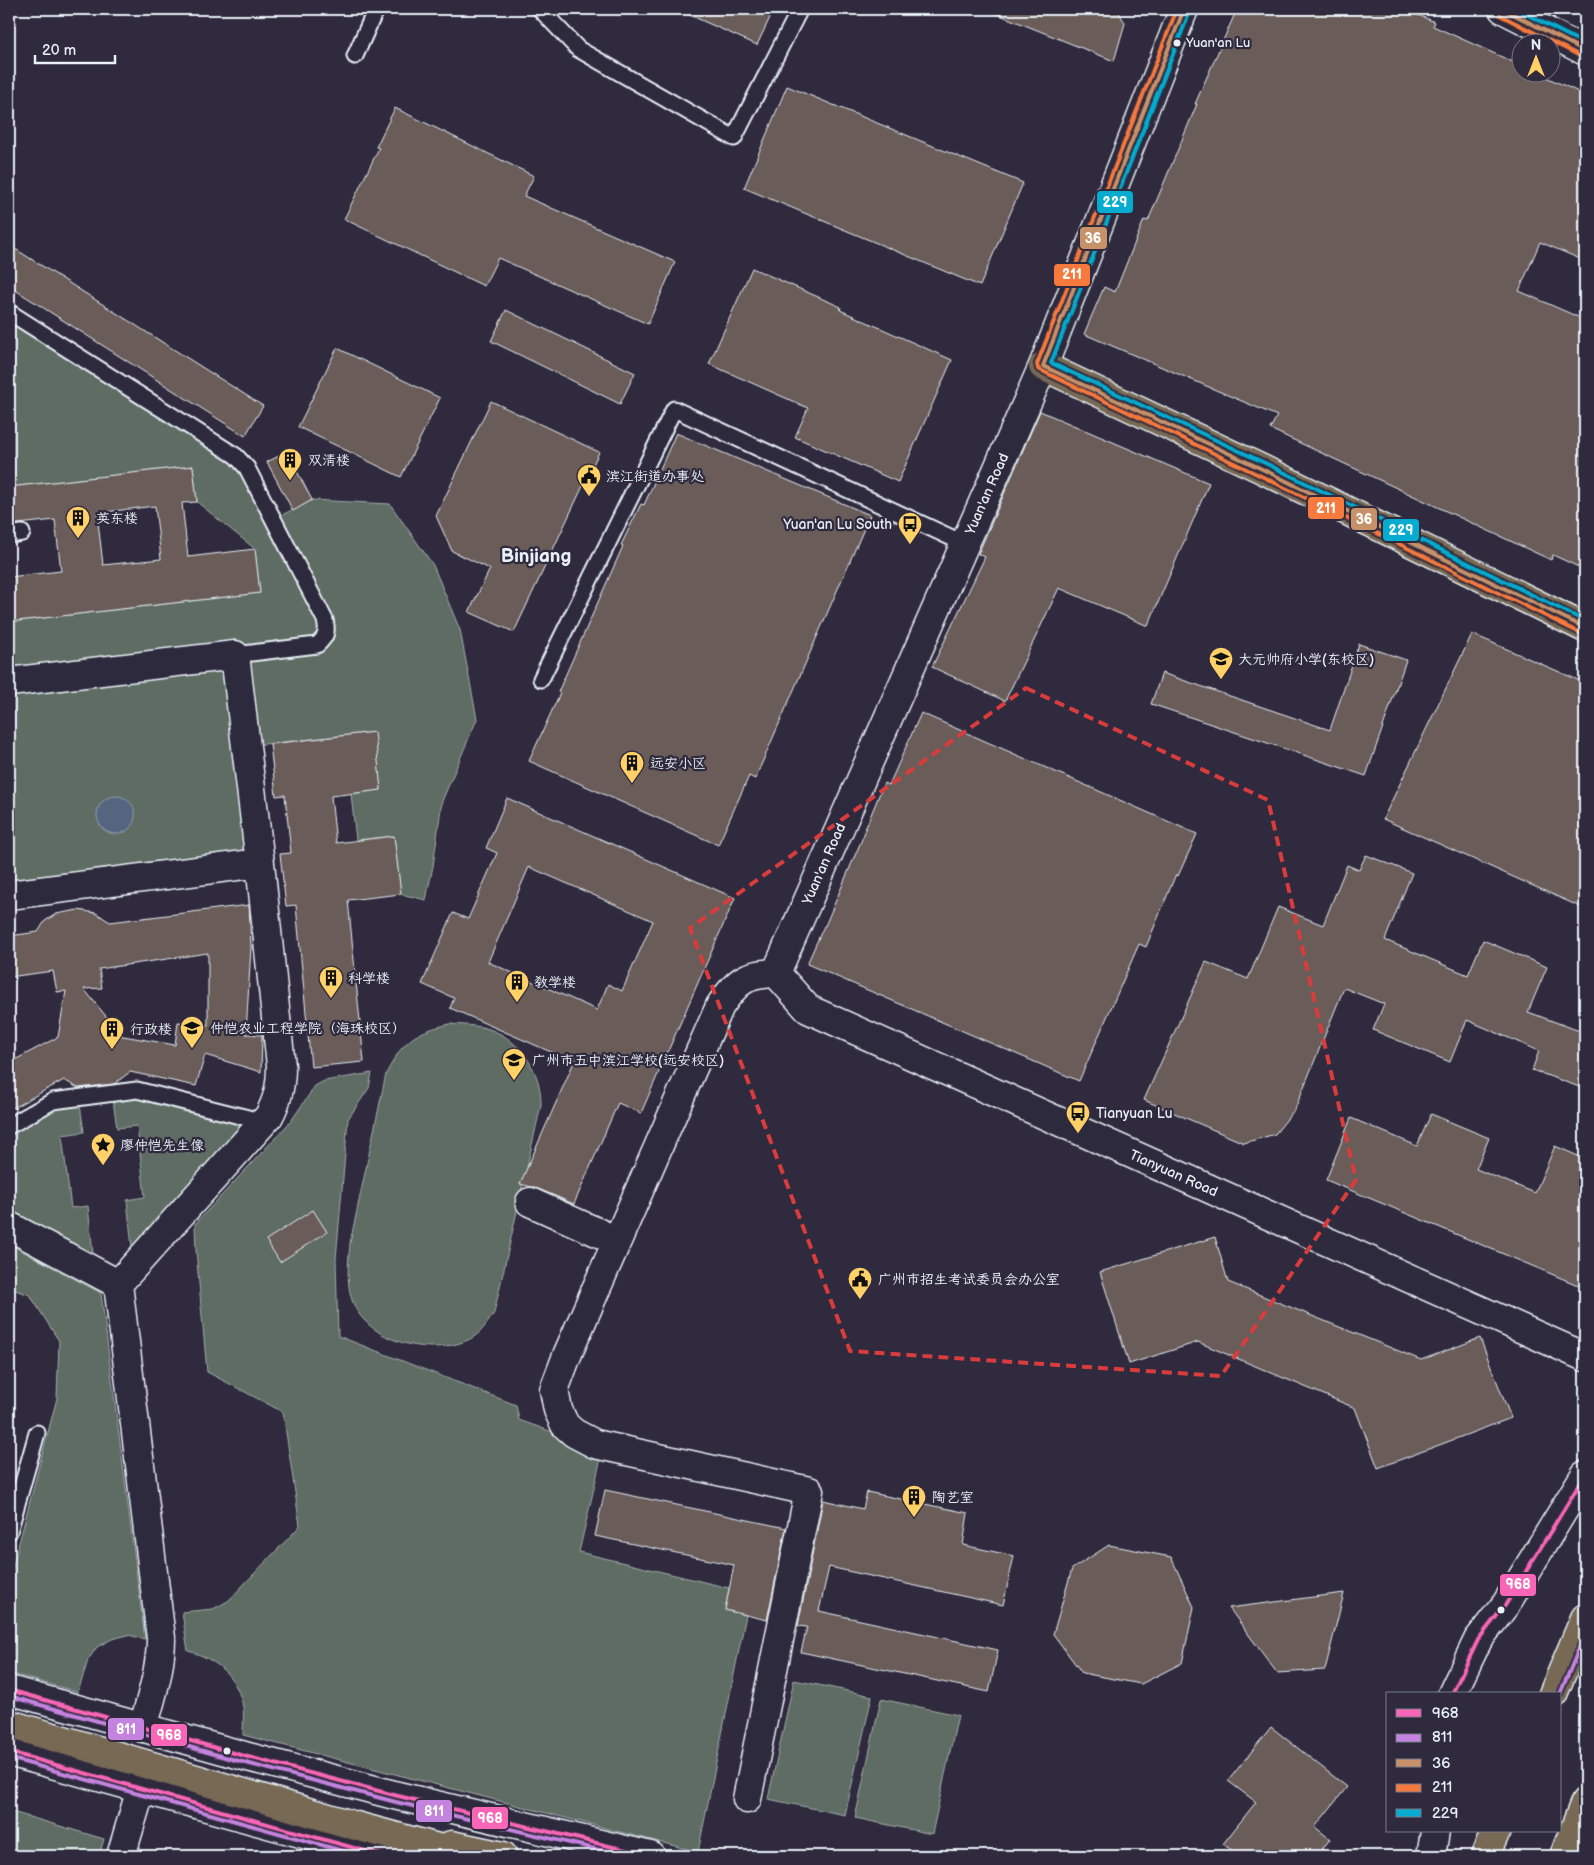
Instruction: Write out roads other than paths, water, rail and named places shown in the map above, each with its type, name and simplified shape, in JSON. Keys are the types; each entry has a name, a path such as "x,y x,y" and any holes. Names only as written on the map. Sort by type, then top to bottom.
{"highway":[{"path":"1043,366 1262,469 1585,628"},
{"path":"1555,1692 1585,1618"},
{"path":"9,1724 356,1826 468,1856"},
{"path":"1564,1856 1585,1802"},
{"path":"356,1826 503,1856"},
{"path":"1485,1856 1496,1832"}],"street":[{"name":"Yuan'an Road","path":"776,973 1043,366 1184,9"},
{"path":"1503,9 1585,50"},
{"path":"1566,9 1585,18"},
{"path":"9,682 235,655 260,863 281,1066 281,1084 277,1100 269,1116 118,1284 161,1638 161,1658 143,1728"},
{"path":"9,895 260,863"},
{"path":"747,1799 809,1491 595,1444 574,1433 565,1425 558,1410 554,1390 568,1353 720,1006 734,986 749,976 776,973"},
{"name":"Tianyuan Road","path":"776,973 808,1009 1585,1357"},
{"path":"530,1202 617,1242"},
{"path":"9,1226 118,1284"},
{"path":"1453,1692 1478,1640 1506,1604 1585,1474"},
{"path":"9,1690 398,1796 651,1856"},
{"path":"9,1752 383,1856"},
{"path":"121,1856 141,1788"}],"lane":[{"path":"355,56 376,9"},
{"path":"540,9 578,49 734,138 800,9"},
{"path":"9,312 236,456 247,468 321,612 328,631 317,645 235,655"},
{"path":"541,679 674,409 965,544"},
{"path":"9,1126 53,1101 136,1090 264,1122"},
{"path":"9,1532 37,1433"}],"water":[{"path":"116,796 130,801 135,815 130,829 116,834 102,829 97,815 102,801"}],"place":[{"name":"Yuan'an Lu","path":"1177,43"},
{"name":"双清楼","path":"290,481"},
{"name":"滨江街道办事处","path":"589,497"},
{"name":"英东楼","path":"78,539"},
{"name":"Yuan'an Lu South","path":"910,545"},
{"name":"大元帅府小学(东校区)","path":"1221,680"},
{"name":"远安小区","path":"632,784"},
{"name":"科学楼","path":"331,999"},
{"name":"教学楼","path":"517,1003"},
{"name":"仲恺农业工程学院（海珠校区）","path":"192,1049"},
{"name":"行政楼","path":"112,1050"},
{"name":"广州市五中滨江学校(远安校区)","path":"514,1081"},
{"name":"Tianyuan Lu","path":"1078,1134"},
{"name":"廖仲恺先生像","path":"103,1166"},
{"name":"广州市招生考试委员会办公室","path":"860,1300"},
{"name":"陶艺室","path":"914,1518"}],"district":[{"name":"Binjiang","path":"536,556"}]}
